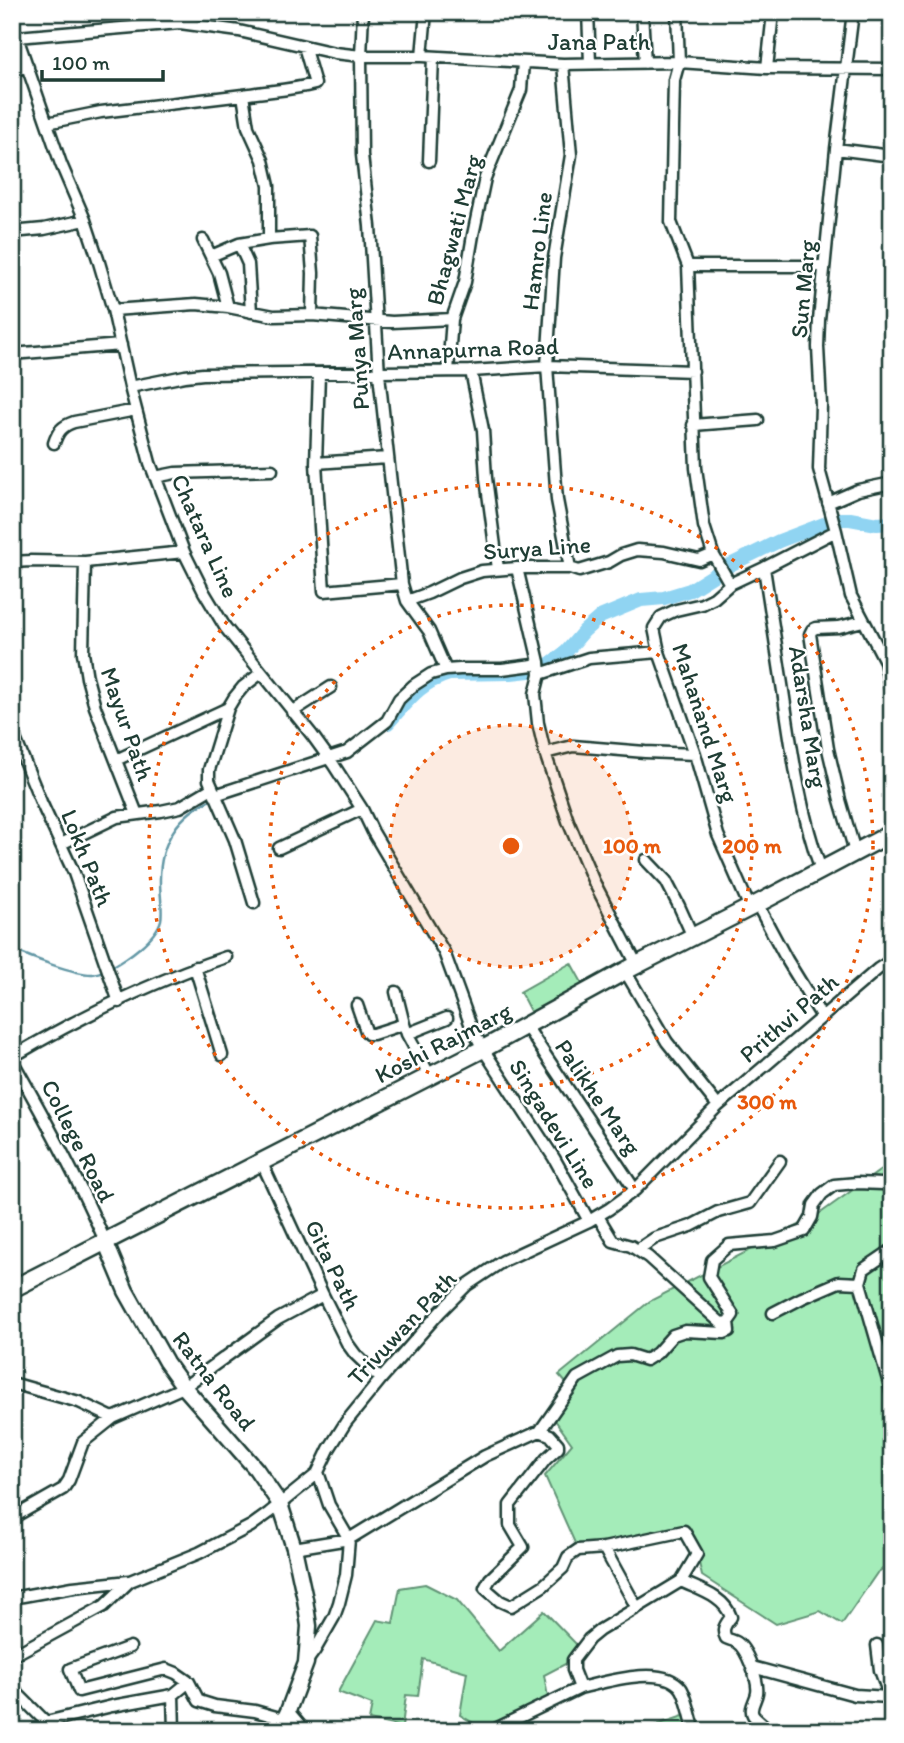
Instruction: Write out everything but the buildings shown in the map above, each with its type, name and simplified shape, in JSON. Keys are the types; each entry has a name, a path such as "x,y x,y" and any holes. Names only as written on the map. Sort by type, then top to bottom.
{"main road":[{"name":"Koshi Rajmarg","path":"12,1289 483,1049 631,968 892,832"}],"street":[{"name":"Punya Marg","path":"363,12 362,155 370,226 379,374 402,584 407,601 429,631 446,670"},
{"path":"426,12 429,161"},
{"path":"587,12 590,63"},
{"path":"642,12 645,63"},
{"path":"677,12 679,62 674,80 671,222 688,266 693,425 704,526 713,554 727,580"},
{"path":"767,68 771,12"},
{"name":"Sun Marg","path":"835,528 819,469 821,405 818,347 836,149 853,12"},
{"name":"Jana Path","path":"15,32 180,18 335,53 361,56 427,56 563,64 679,62 767,68 892,69"},
{"name":"Chatara Line","path":"15,32 61,164 86,220 113,310 130,387 155,477 184,552 225,627 331,761 362,808 373,832 444,952 471,1026 483,1049"},
{"path":"47,123 101,112 296,89 315,84 304,46"},
{"name":"Bhagwati Marg","path":"448,371 452,319 465,282 485,178 521,90 523,62"},
{"name":"Hamro Line","path":"563,64 570,155 554,258 547,366 557,500 570,568"},
{"path":"12,69 28,67"},
{"path":"243,95 248,127 263,160 269,186 269,239"},
{"path":"836,149 892,156"},
{"path":"12,232 44,229 86,220"},
{"path":"211,256 239,244 310,236 312,314"},
{"path":"203,240 219,273 228,307"},
{"path":"239,244 248,264 251,312"},
{"path":"688,266 824,266"},
{"path":"113,310 196,303 274,316 312,314 392,323 452,319"},
{"path":"12,354 121,345"},
{"name":"Annapurna Road","path":"130,387 203,374 471,372 547,366 692,371"},
{"path":"471,372 483,430 486,478 498,569"},
{"path":"319,374 316,463 324,591 402,584"},
{"path":"54,443 57,432 66,424 136,410"},
{"path":"693,425 758,420"},
{"path":"316,463 387,458"},
{"path":"155,477 175,473 272,470"},
{"path":"829,508 858,489 892,483"},
{"path":"835,528 851,596 885,661 892,699"},
{"name":"Mahanand Marg","path":"822,1017 753,906 718,835 695,754 659,652 654,628 660,617 714,598 727,580 764,568 835,528"},
{"name":"Surya Line","path":"407,601 482,571 570,568 579,571 637,550 664,552 699,560 713,554"},
{"path":"12,562 85,562 184,552"},
{"name":"Mayur Path","path":"85,562 83,653 87,678 95,707 137,814"},
{"path":"517,568 539,667 536,694 538,723 568,821 631,968 667,1042 718,1106"},
{"name":"Adarsha Marg","path":"764,568 795,772 809,839 821,870"},
{"path":"855,852 839,800 828,749 810,634 816,628 839,627 863,621"},
{"path":"61,844 117,817 180,807 331,761 387,721 399,699 431,674 446,670 502,669 533,665 539,667 659,652"},
{"path":"254,903 235,840 209,780 209,770 228,708 243,687 261,673"},
{"path":"292,712 331,687"},
{"path":"116,760 228,708"},
{"name":"Lokh Path","path":"12,731 74,873 118,1002"},
{"path":"545,753 573,746 695,754"},
{"path":"279,848 362,808"},
{"path":"646,860 666,881 693,937"},
{"path":"12,1059 42,1040 161,980 226,957"},
{"name":"Prithvi Path","path":"593,1218 635,1190 718,1106 878,969 892,960"},
{"path":"195,967 222,1055"},
{"path":"396,992 405,1029 430,1076"},
{"path":"358,1005 368,1034 405,1029 447,1018"},
{"name":"Palikhe Marg","path":"526,1026 635,1190"},
{"name":"Singadevi Line","path":"483,1049 593,1218 613,1241 631,1246 648,1256 712,1315 721,1322 729,1322"},
{"name":"College Road","path":"12,1059 77,1180 105,1241"},
{"name":"Gita Path","path":"261,1161 323,1295 355,1354 381,1379"},
{"path":"637,1250 655,1238 691,1226 718,1212 750,1203 780,1161"},
{"path":"294,1548 349,1539 485,1456 540,1431 577,1378 618,1356 629,1354 646,1360 657,1353 673,1335 685,1331 729,1331 729,1322 733,1315 709,1277 712,1260 729,1245 775,1241 804,1231 812,1217 814,1205 822,1194 834,1185 870,1183 892,1186"},
{"name":"Trivuwan Path","path":"130,1581 232,1536 281,1504 318,1472 346,1422 440,1312 467,1285 503,1261 593,1218"},
{"name":"Ratna Road","path":"105,1241 126,1291 166,1362 184,1387 256,1469 281,1504 294,1548 309,1626 306,1663 283,1721"},
{"path":"892,1250 864,1269 860,1283 892,1394"},
{"path":"773,1313 839,1282 860,1283"},
{"path":"12,1518 63,1489 83,1441 113,1418 184,1387 278,1318 323,1295"},
{"path":"12,1383 79,1402 113,1418"},
{"path":"540,1431 550,1435 558,1448 510,1505 510,1525 523,1547 490,1579 485,1588 500,1601 511,1606 542,1586 563,1568 568,1557 578,1550 604,1548 684,1531 696,1554 681,1581 600,1630 581,1649 573,1660 573,1670 580,1688"},
{"path":"306,1663 340,1602 346,1575 349,1539 329,1505 318,1472"},
{"path":"604,1548 637,1608"},
{"path":"12,1598 73,1587 130,1581"},
{"path":"12,1656 104,1606 130,1581"},
{"path":"681,1581 720,1600 728,1608 731,1616 723,1633 726,1638 736,1641 744,1648 758,1691 751,1711 769,1731"},
{"path":"752,1667 855,1695 891,1699 880,1670 877,1645"},
{"path":"130,1647 70,1669 79,1691 166,1670 189,1682 199,1701 215,1706 255,1711 305,1731"},
{"path":"491,1731 580,1688 653,1675 672,1679 683,1690 695,1731"},
{"path":"46,1722 173,1695 189,1682"},
{"path":"12,1688 55,1731"},
{"path":"173,1695 174,1731"}],"green space":[{"path":"571,963 585,988 533,1017 520,992"},
{"path":"892,1162 892,1562 877,1573 842,1624 820,1611 776,1624 702,1576 697,1554 683,1531 578,1550 545,1476 572,1444 550,1413 575,1393 559,1375 650,1301 815,1217"},
{"path":"425,1584 457,1600 499,1651 544,1611 581,1649 573,1660 544,1675 549,1703 487,1731 460,1715 467,1672 423,1659 418,1696 406,1695 402,1727 369,1720 372,1705 338,1692 377,1620 393,1623 400,1588"},
{"path":"689,1714 695,1731 639,1731"}],"waterway":[{"path":"388,723 430,682 449,674 511,673 547,666 566,652 600,617 641,600 664,598 690,590 730,565 779,541 837,519 892,523"},
{"path":"12,719 16,729"},
{"path":"39,783 63,836"},
{"path":"110,968 140,948 158,927 162,916 161,868 167,842 181,821 202,804 215,798"},
{"path":"68,846 113,967"},
{"path":"12,949 76,972 93,974 104,971"},
{"path":"12,1603 96,1590"}]}
